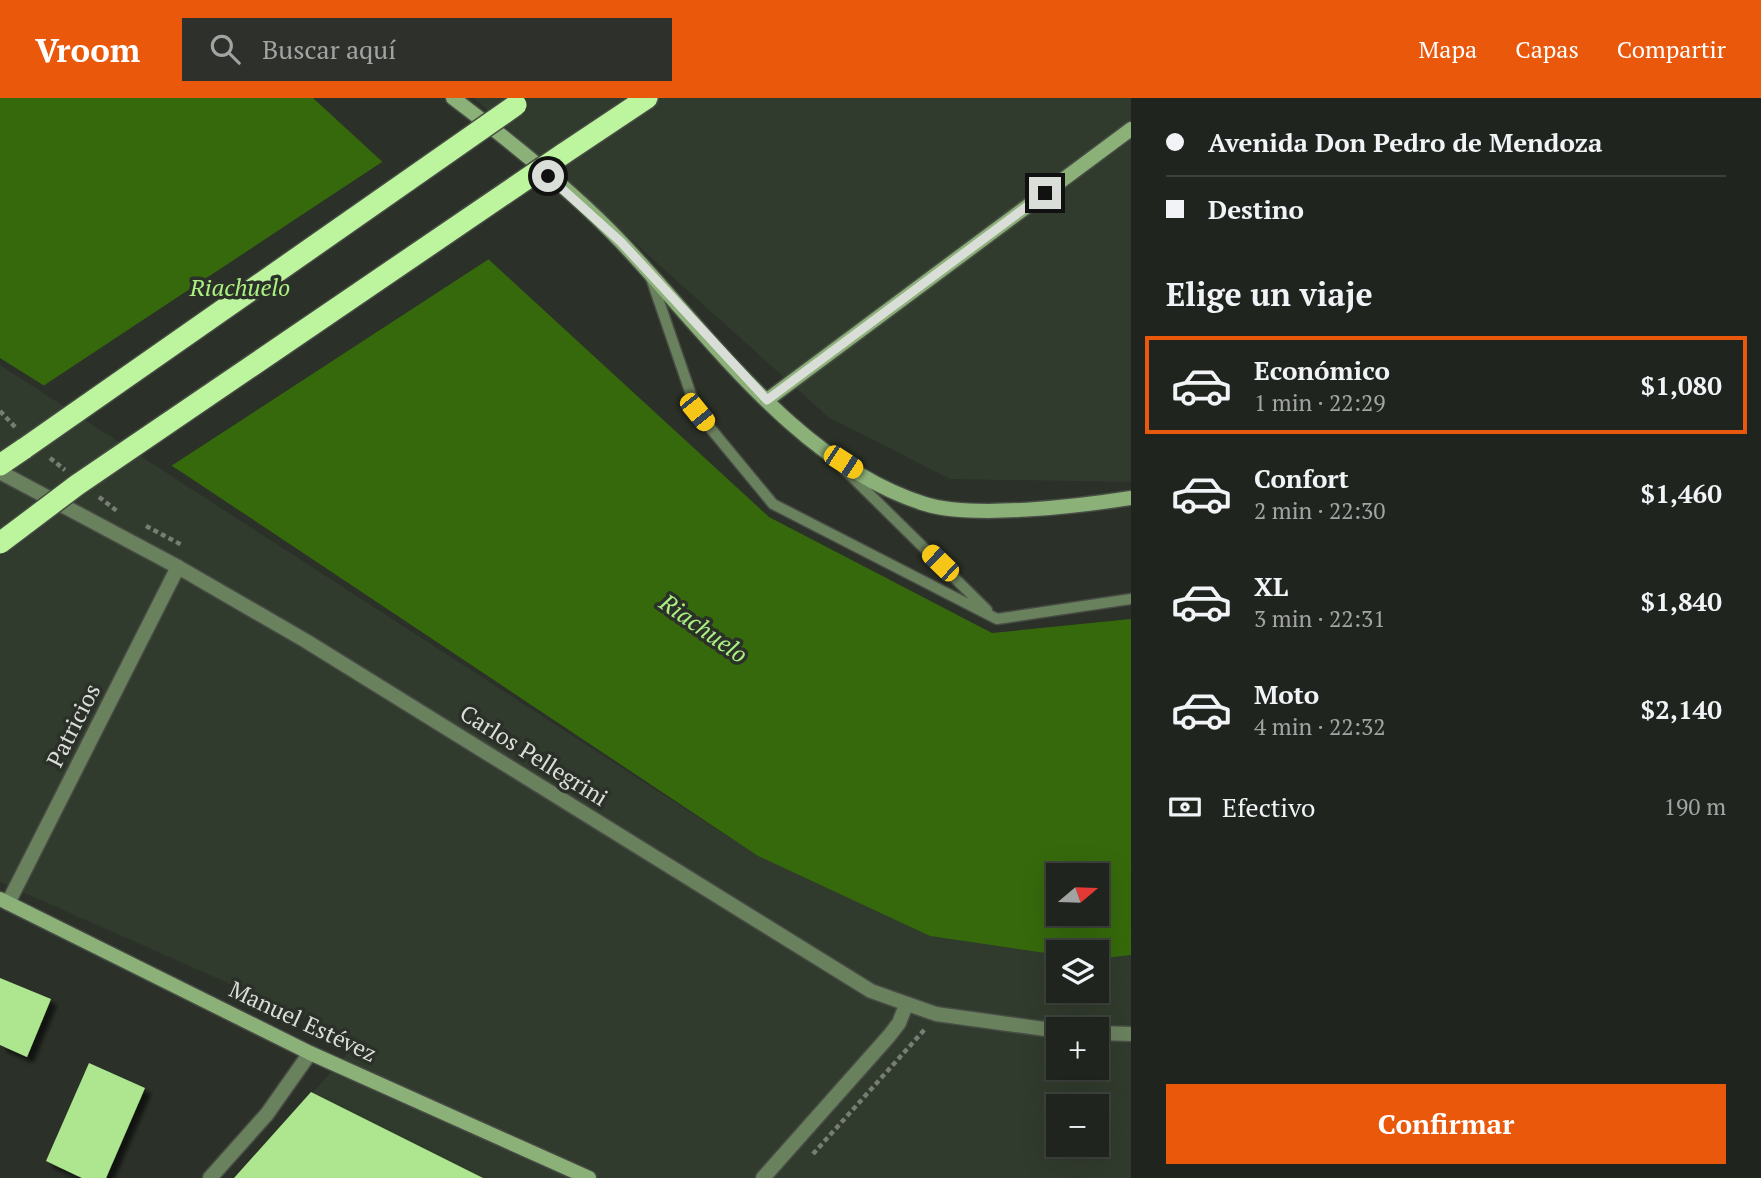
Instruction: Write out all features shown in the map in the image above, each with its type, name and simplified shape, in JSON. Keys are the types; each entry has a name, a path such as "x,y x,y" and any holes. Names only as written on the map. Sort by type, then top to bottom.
{"highway":[{"path":"0,465 527,98"},
{"path":"0,543 77,485 647,98"}],"main road":[{"path":"453,98 589,211 767,400 827,452 893,491 926,504 987,510 1131,498"},
{"path":"767,400 1131,129"},
{"name":"Manuel Estévez","path":"4,901 310,1053 589,1178"}],"street":[{"name":"Carlos Pellegrini","path":"0,472 178,567 442,725 840,974 906,1004 936,1014 1046,1029"},
{"name":"Patricios","path":"4,901 178,567"},
{"path":"763,1178 890,1036 899,1023 906,1004"},
{"path":"1109,1033 1131,1034"},
{"path":"210,1178 267,1114 310,1053"}],"lane":[{"path":"649,273 697,412 773,504 997,619 1131,599"},
{"path":"827,452 997,619"}],"path":[{"path":"0,411 17,429"}],"shaded area":[{"path":"474,98 1131,98 1131,482 950,479 828,417"},
{"path":"0,365 758,856 930,936 1046,953 1046,1003 1109,1003 1109,958 1131,955 1131,1178 236,1178 359,1041 0,882"}],"water":[{"name":"Riachuelo","path":"0,98 313,98 769,517 992,633 1131,619 1131,955 1109,958 1109,940 1046,940 1046,953 930,936 758,856 183,473 0,358"}],"pier":[{"path":"385,160 492,257 168,468 40,388"}],"building":[{"path":"0,978 51,999 27,1057 0,1045"},
{"path":"89,1063 145,1088 106,1178 82,1178 46,1161"},
{"path":"311,1092 483,1178 234,1178"}],"route":[{"path":"548,176 621,242 767,400 1045,193"}]}
